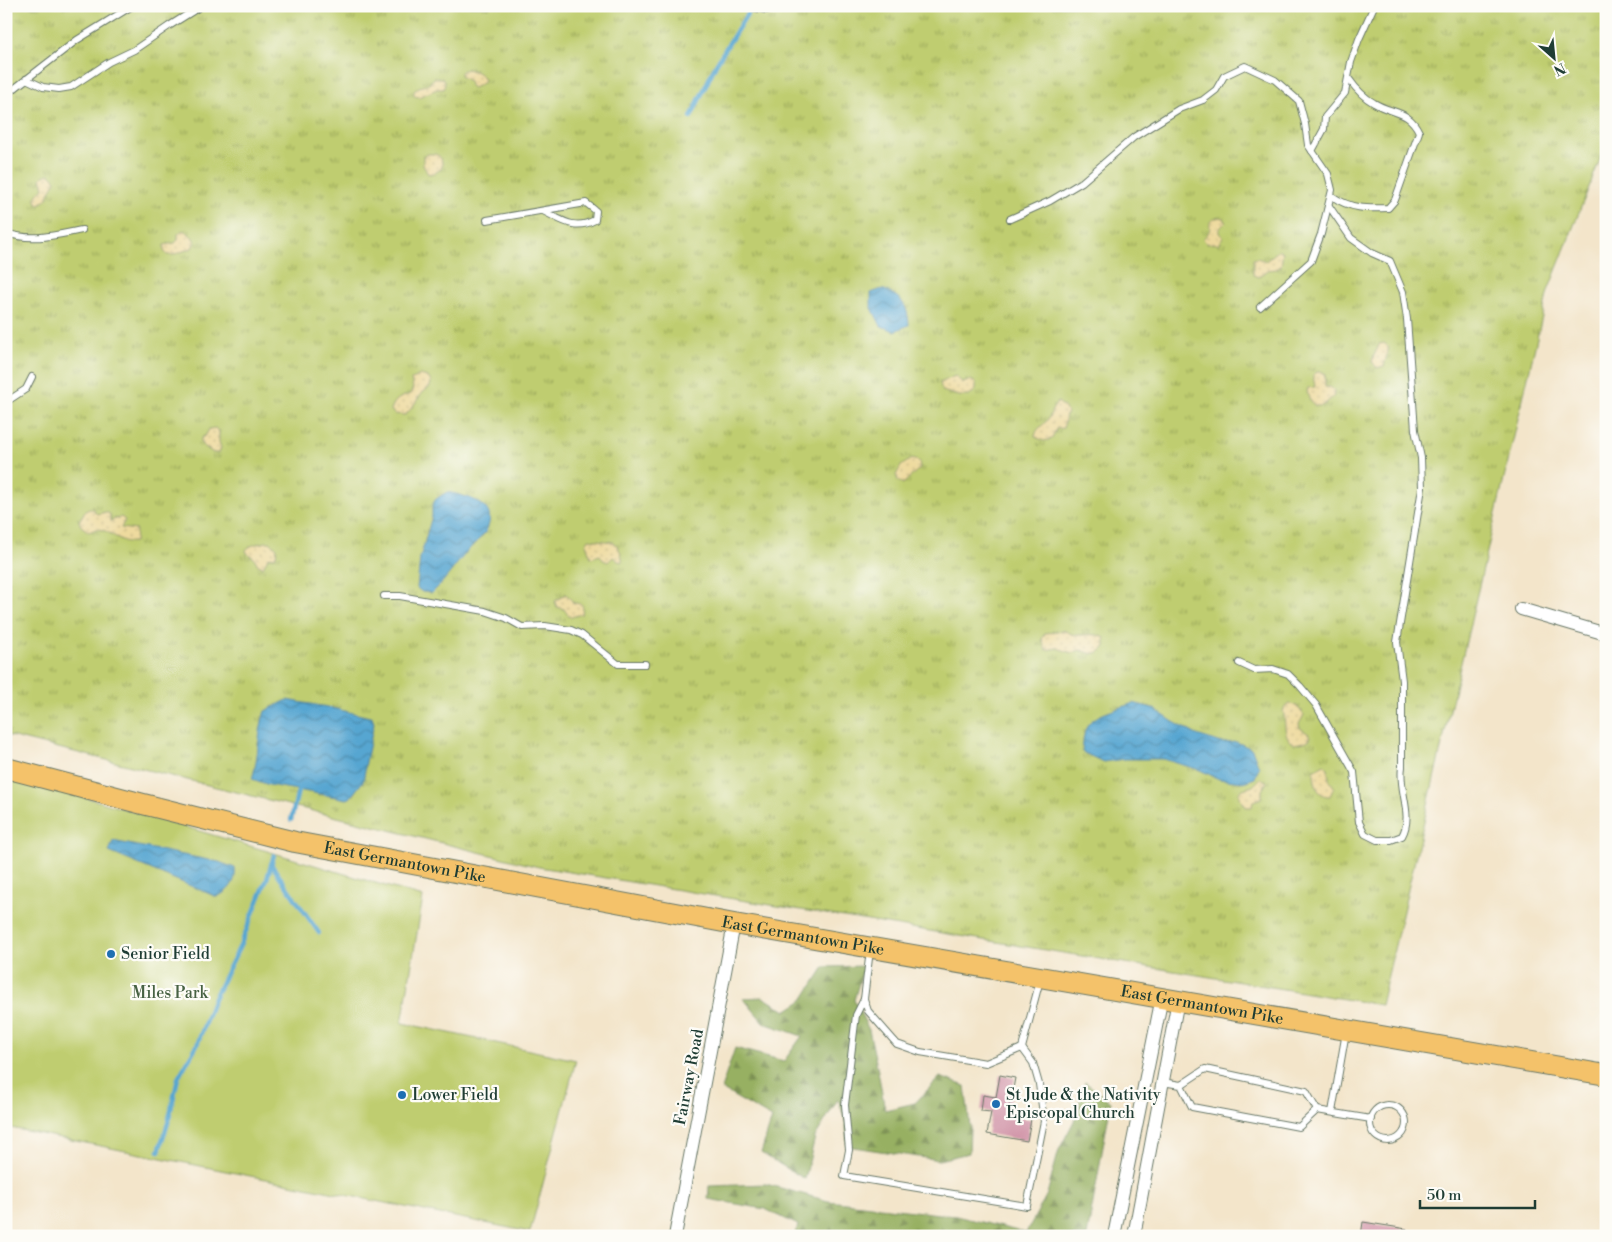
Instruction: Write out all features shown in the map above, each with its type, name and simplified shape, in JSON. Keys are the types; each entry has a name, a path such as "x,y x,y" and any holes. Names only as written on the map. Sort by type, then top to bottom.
{"main road":[{"name":"East Germantown Pike","path":"6,768 294,842 734,924 1606,1075"}],"street":[{"path":"1521,609 1606,634"},
{"name":"Fairway Road","path":"675,1236 734,924"},
{"path":"1134,1236 1162,1082 1170,998"},
{"path":"1114,1236 1170,998"}],"lane":[{"path":"6,95 76,40 132,6"},
{"path":"26,79 43,87 59,90 71,87 109,62 134,50 201,6"},
{"path":"745,6 767,10 775,6"},
{"path":"1312,151 1324,129 1325,117 1345,93 1351,62 1374,6"},
{"path":"1010,220 1050,201 1082,182 1134,137 1178,109 1203,100 1216,90 1224,76 1245,66 1275,80 1299,101 1308,145 1328,174 1332,190 1332,196 1311,262 1260,307"},
{"path":"1332,196 1342,203 1362,209 1388,208 1395,200 1419,132 1415,123 1408,116 1375,104 1361,95 1349,79"},
{"path":"487,220 586,204 596,211 594,220 585,225 570,224 543,211"},
{"path":"1239,663 1254,670 1273,669 1288,674 1300,686 1316,705 1354,772 1359,822 1365,834 1377,840 1391,840 1402,836 1408,827 1401,776 1402,681 1397,642 1422,488 1422,458 1415,430 1407,319 1403,292 1390,261 1372,253 1351,238 1329,206"},
{"path":"6,233 20,238 36,238 82,230"},
{"path":"6,402 26,389 32,377"},
{"path":"384,596 400,596 478,609 506,618 522,626 545,626 571,630 582,635 618,664 645,664"},
{"path":"870,947 864,999 856,1015 846,1096 849,1150 844,1176 1027,1206 1044,1121 1039,1084 1033,1063 1022,1048"},
{"path":"1022,1048 1040,976"},
{"path":"864,999 868,1011 896,1044 920,1052 986,1063 1022,1048"},
{"path":"1332,1112 1346,1030"},
{"path":"1162,1082 1181,1085 1205,1069 1306,1091 1317,1110"},
{"path":"1181,1085 1192,1107 1299,1127 1317,1110"},
{"path":"1394,1106 1406,1118 1405,1130 1397,1139 1386,1141 1375,1136 1370,1124 1371,1119 1377,1109 1394,1106"},
{"path":"1317,1110 1371,1119"}],"green space":[{"path":"6,6 1606,6 1606,144 1548,291 1381,1005 539,867 6,735"},
{"name":"Miles Park","path":"6,774 423,897 402,1023 576,1060 530,1232 6,1127"},
{"path":"864,966 854,1000 869,1030 885,1110 915,1103 940,1077 965,1086 970,1127 969,1153 939,1160 847,1146 846,1123 838,1099 815,1137 805,1179 761,1153 772,1118 721,1089 735,1048 784,1061 802,1036 764,1023 743,998 763,997 786,1011 803,1000 824,967"},
{"path":"1085,1082 1111,1102 1087,1236 962,1236 953,1231 945,1236 795,1236 798,1225 765,1209 708,1199 709,1186 766,1184 828,1201 956,1216 1026,1233 1047,1194 1059,1150 1075,1119"}],"sand":[{"path":"467,69 480,74 484,81 473,88 470,86 469,81 460,76 461,71"},
{"path":"434,78 442,78 445,82 444,89 437,89 419,97 414,96 414,91 419,87 429,84"},
{"path":"428,154 435,154 441,158 442,168 435,173 428,174 423,165 423,157"},
{"path":"50,174 56,180 48,198 40,204 37,203 36,196 44,188 41,178"},
{"path":"1219,217 1224,218 1226,222 1219,229 1219,233 1223,237 1218,244 1206,243 1203,239 1208,234 1210,222"},
{"path":"183,230 195,242 192,248 173,255 167,255 164,251 164,245 175,243 178,240 178,234"},
{"path":"1279,250 1283,252 1281,266 1277,269 1267,270 1258,277 1253,275 1253,259 1257,258 1266,261"},
{"path":"1384,343 1389,347 1384,366 1377,368 1372,362 1379,344"},
{"path":"1317,372 1322,372 1325,375 1325,387 1330,387 1334,390 1334,396 1321,406 1315,406 1309,399 1307,391 1308,388 1315,387 1313,375"},
{"path":"420,375 428,377 431,382 430,387 422,393 405,415 394,414 391,410 394,403 398,399 410,394 413,388 411,380"},
{"path":"955,376 963,383 971,380 976,383 976,390 969,396 959,396 942,391 940,383"},
{"path":"1058,402 1067,412 1063,428 1056,429 1052,439 1044,441 1035,437 1038,430 1050,416"},
{"path":"215,428 219,431 221,448 219,453 213,453 201,444 201,438 206,435 209,429"},
{"path":"911,459 919,461 920,468 903,484 898,481 896,475 901,466"},
{"path":"94,509 97,514 105,512 110,514 110,521 121,517 125,520 121,528 136,530 135,542 125,541 102,530 96,529 89,532 81,526 79,521 85,511"},
{"path":"589,539 613,542 620,550 622,562 613,557 608,562 603,560 600,555 591,558 586,544"},
{"path":"270,542 277,548 276,556 268,558 263,567 258,565 246,550 253,545"},
{"path":"566,594 574,603 581,604 583,607 582,614 571,617 564,609 557,607 555,601"},
{"path":"1063,630 1076,635 1102,636 1105,638 1105,647 1099,652 1092,654 1080,650 1072,653 1057,648 1046,650 1042,639 1045,633"},
{"path":"1289,704 1296,705 1304,715 1299,724 1300,728 1309,734 1310,739 1305,742 1294,744 1287,737 1283,711"},
{"path":"1324,764 1328,768 1329,779 1334,787 1330,796 1322,794 1315,783 1314,770"},
{"path":"1261,778 1267,782 1262,790 1262,798 1253,801 1252,807 1246,807 1239,797 1239,792 1253,786"}],"water":[{"path":"882,289 899,298 902,302 907,312 909,325 895,331 881,326 871,306 871,293"},
{"path":"447,492 464,496 480,503 489,514 489,522 484,534 467,551 437,588 432,593 422,592 417,588 420,558 432,516 432,505 436,499"},
{"path":"287,700 372,716 374,723 364,780 350,798 269,785 252,779 265,711"},
{"path":"1133,703 1153,708 1197,735 1222,743 1237,742 1252,749 1259,767 1255,778 1243,782 1219,779 1200,770 1163,759 1125,759 1103,762 1082,752 1085,732 1090,722 1104,713"},
{"path":"113,841 219,862 235,868 235,878 231,886 217,897 109,852"}],"building":[{"name":"St Jude & the Nativity Episcopal Church","path":"1000,1075 1015,1078 1008,1115 1031,1119 1027,1141 987,1134 991,1112 981,1111 983,1095 996,1097"},
{"path":"1363,1222 1407,1229 1406,1236 1361,1236"}],"waterway":[{"path":"691,117 716,64 752,6"},
{"path":"291,820 298,791 303,786"},
{"path":"159,1151 168,1123 178,1078 197,1045 214,998 240,946 267,879 274,855"},
{"path":"271,864 319,933"}],"place":[{"name":"Senior Field","path":"111,954"},
{"name":"Lower Field","path":"402,1095"},
{"name":"St Jude & the Nativity Episcopal Church","path":"996,1104"}]}
